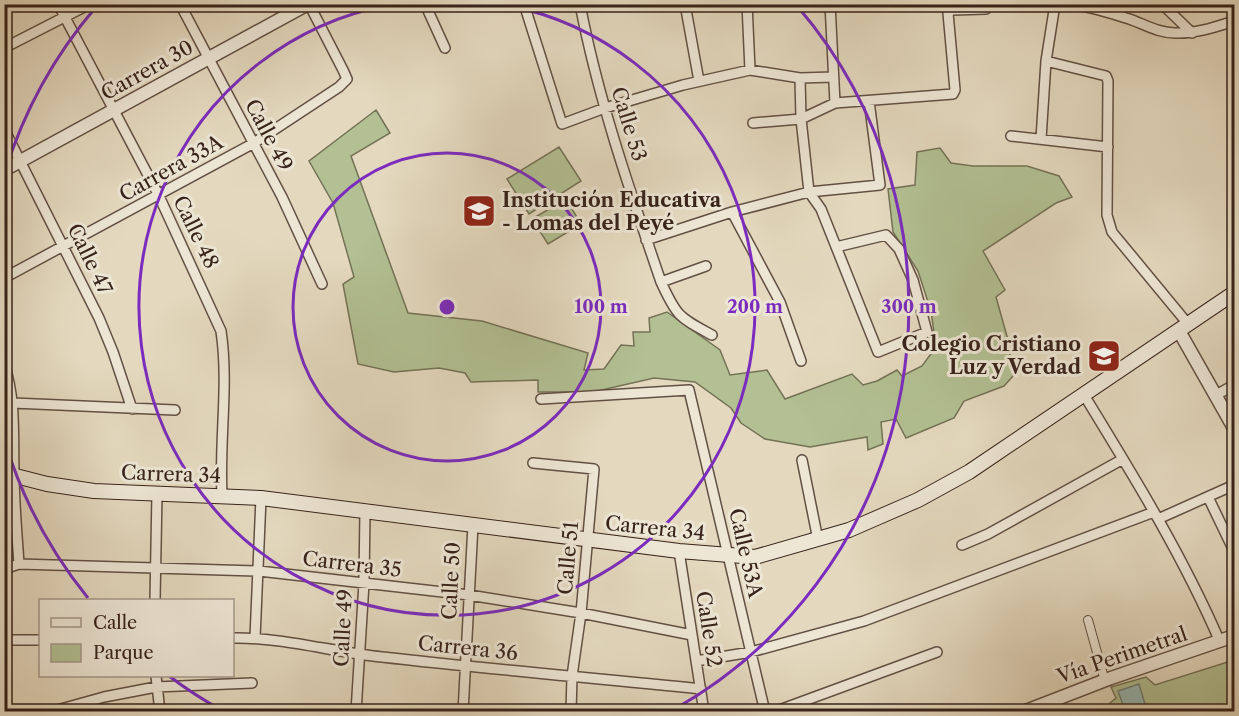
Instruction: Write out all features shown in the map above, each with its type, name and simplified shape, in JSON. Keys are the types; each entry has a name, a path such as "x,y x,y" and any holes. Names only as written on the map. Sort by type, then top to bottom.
{"main road":[{"name":"Carrera 34","path":"9,475 55,486 94,491 261,498 679,551 755,556 818,540 883,517 969,472 1234,293"}],"street":[{"name":"Calle 48","path":"58,4 159,196 221,331 224,349 225,414 222,495"},
{"path":"4,48 90,4"},
{"name":"Calle 49","path":"180,4 297,226 322,284"},
{"path":"425,4 446,48"},
{"path":"524,4 562,124 605,108 699,81 750,70 800,78 833,77"},
{"name":"Calle 53","path":"580,4 605,108 661,282 672,307 680,317 712,335"},
{"path":"685,4 699,81"},
{"path":"747,4 750,70"},
{"path":"830,4 835,103"},
{"path":"1041,139 1046,62 1055,4"},
{"path":"1071,4 1090,7 1155,30 1174,33 1192,33 1234,21"},
{"path":"1162,4 1192,33"},
{"name":"Carrera 30","path":"4,170 303,6"},
{"name":"Carrera 33A","path":"4,278 254,143 339,87 346,79 303,6"},
{"path":"753,123 801,119 835,103 954,93 948,13 952,10 986,7"},
{"path":"1046,62 1106,76 1108,81 1107,215 1112,232 1184,328 1234,428"},
{"path":"800,78 801,119 809,192 821,209 836,247 878,352 927,332 924,315 900,249 886,235 836,247"},
{"path":"646,240 732,212 809,192 880,185 869,101"},
{"name":"Calle 47","path":"4,129 64,247 113,352 132,409"},
{"path":"1011,136 1108,147"},
{"path":"732,212 780,302 801,361"},
{"path":"661,282 706,266"},
{"path":"4,364 10,380 13,403 9,475 19,564"},
{"path":"1216,396 1234,385"},
{"name":"Calle 53A","path":"541,399 689,390 765,711"},
{"path":"1084,395 1156,516 1197,591 1220,642"},
{"path":"13,403 175,410"},
{"path":"962,545 988,534 1123,459"},
{"path":"802,460 818,540"},
{"name":"Calle 51","path":"533,463 594,469 581,613 572,676 571,711"},
{"path":"696,661 751,652 864,621 1234,486"},
{"path":"155,599 157,493"},
{"path":"1208,497 1234,551"},
{"path":"255,638 261,498"},
{"name":"Calle 49","path":"356,711 364,583 365,510"},
{"name":"Calle 50","path":"463,711 473,525"},
{"name":"Calle 52","path":"679,551 704,711"},
{"name":"Carrera 35","path":"4,569 19,564 259,571 469,595 581,613 692,635"},
{"path":"1089,620 1107,676"},
{"name":"Vía Perimetral","path":"1023,711 1107,676 1149,666 1234,636"},
{"name":"Carrera 36","path":"234,638 255,638 360,655 465,667 701,689"},
{"path":"4,640 39,640"},
{"path":"774,711 937,652"},
{"path":"156,677 160,711"},
{"path":"50,711 156,687 252,683"}],"green space":[{"path":"376,110 390,133 351,156 408,313 482,321 588,353 584,370 604,369 621,345 634,346 633,332 650,332 649,318 667,312 720,350 730,375 767,370 785,399 852,374 863,385 877,381 897,370 902,376 922,366 936,347 931,311 918,271 893,232 888,189 915,185 917,152 940,148 951,163 973,166 1027,166 1059,176 1072,197 1056,203 983,251 1005,290 996,297 1008,340 1013,376 1004,386 964,401 954,418 906,438 896,419 881,422 883,444 868,450 867,437 810,447 765,439 741,423 731,408 695,382 654,378 593,392 538,392 538,380 471,382 465,373 439,368 394,372 358,364 343,284 354,277 333,203 309,161"},
{"path":"559,147 581,181 529,214 507,179"},
{"path":"566,199 581,224 548,244 532,219"},
{"path":"1234,660 1234,711 1099,712 1116,698 1111,687 1146,677 1155,685"}],"water":[{"path":"1139,684 1147,711 1125,711 1118,691"}],"place":[{"name":"Institución Educativa - Lomas del Peyé","path":"479,211"},
{"name":"Colegio Cristiano Luz y Verdad","path":"1104,356"}]}
